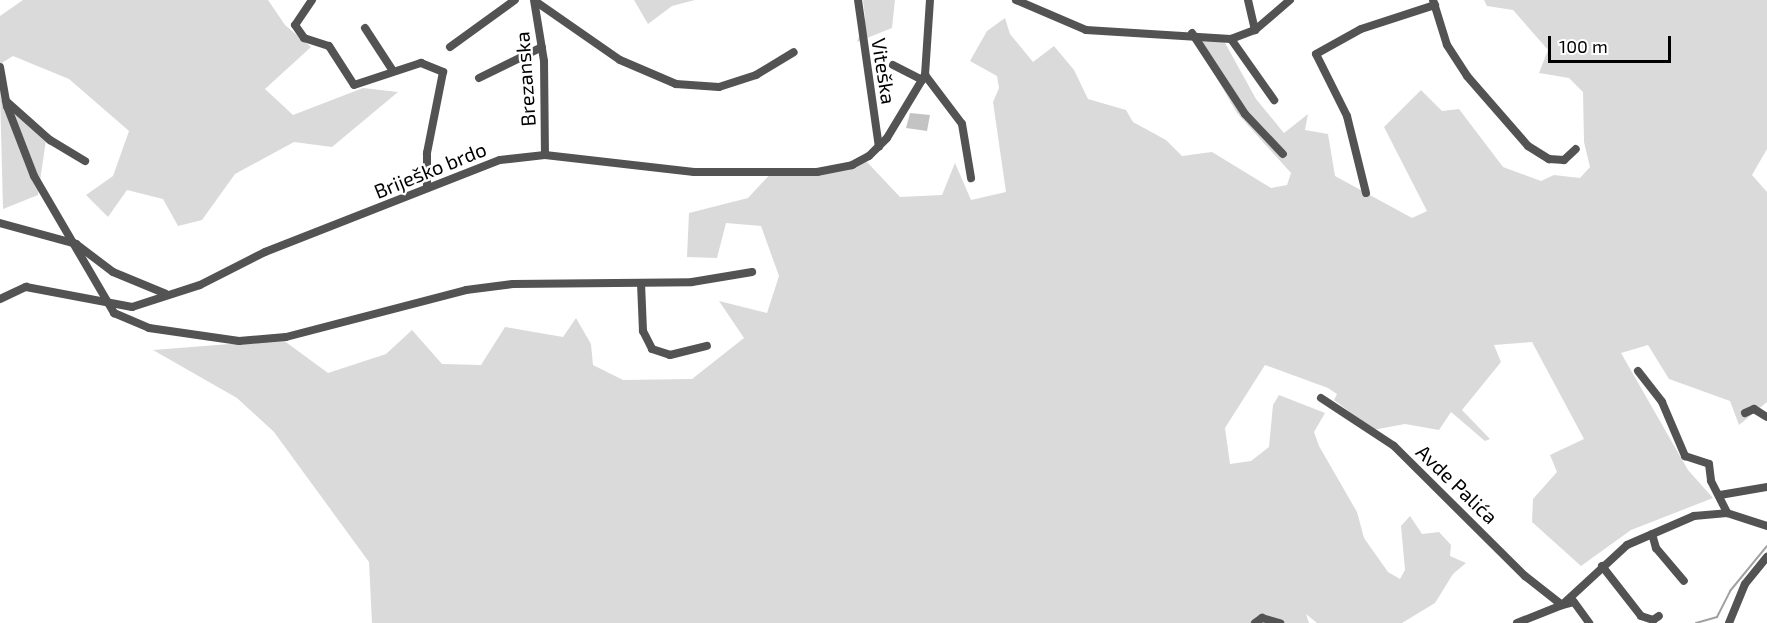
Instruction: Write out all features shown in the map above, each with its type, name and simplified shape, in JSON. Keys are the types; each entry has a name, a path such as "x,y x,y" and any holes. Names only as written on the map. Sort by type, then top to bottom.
{"street":[{"path":"312,0 295,25 304,38 329,46 354,85 421,63 443,72 427,153 427,188"},
{"name":"Brezanska","path":"450,47 515,0"},
{"name":"Viteška","path":"858,0 879,147"},
{"name":"Briješko brdo","path":"109,306 132,306 200,285 264,252 500,160 545,155 674,171 817,172 852,165 879,147 924,77 930,0"},
{"path":"1016,0 1086,30 1192,33 1231,39 1255,30 1290,0"},
{"path":"1248,0 1255,30"},
{"name":"Brezanska","path":"534,1 542,47 545,155"},
{"name":"Brezanska","path":"534,1 620,60 676,84 719,87 756,75 794,52"},
{"path":"1366,193 1347,116 1316,54 1361,29 1434,3 1447,45 1467,76 1528,146 1549,159 1564,160 1576,149"},
{"path":"365,28 393,71"},
{"path":"1192,33 1245,114 1283,154"},
{"path":"1231,39 1274,100"},
{"path":"479,78 542,47"},
{"path":"893,66 924,77 962,124 971,178"},
{"path":"0,67 6,100 21,152 76,244 109,306 121,318 149,328 239,341 324,330 407,303 466,290 513,284 692,282 752,272"},
{"path":"6,100 50,140 85,161"},
{"path":"0,223 76,244 113,272 166,294"},
{"path":"641,283 643,331 652,349 670,356 707,346"},
{"path":"0,298 26,287 109,306"},
{"path":"1638,371 1662,402 1685,456 1709,464 1711,481 1727,513"},
{"name":"Avde Palića","path":"1321,398 1394,446 1525,576 1562,605 1574,602 1589,623"},
{"path":"1745,413 1754,410 1767,417"},
{"path":"1719,495 1767,487"},
{"path":"1517,623 1532,621 1562,605 1627,545 1694,516 1727,513 1767,526"},
{"path":"1652,534 1656,548 1684,581"},
{"path":"1729,623 1745,584 1767,558"},
{"path":"1602,566 1641,616 1653,620 1659,616"},
{"path":"1255,623 1262,618 1280,623"}],"shaded area":[{"path":"23,0 268,0 285,25 311,47 265,89 293,115 363,88 398,92 332,147 294,142 235,174 202,220 178,226 163,199 127,190 108,217 86,195 113,176 129,131 69,79 13,56 0,64 0,16"},
{"path":"634,0 695,0 672,6 648,24"},
{"path":"863,0 895,0 892,28 857,42 865,18"},
{"path":"1484,0 1767,0 1767,149 1752,175 1767,192 1767,402 1739,425 1730,401 1669,379 1648,345 1621,353 1688,470 1713,498 1631,530 1581,566 1532,522 1533,499 1557,472 1550,455 1584,439 1532,342 1494,345 1501,362 1462,410 1490,439 1485,441 1451,412 1439,430 1405,424 1373,430 1334,400 1337,394 1328,388 1265,365 1225,428 1230,464 1251,461 1269,447 1273,405 1279,395 1325,413 1314,432 1319,446 1357,512 1364,538 1388,572 1400,579 1405,570 1401,526 1410,516 1422,534 1439,532 1451,545 1450,556 1466,563 1453,574 1435,603 1402,623 1317,623 1306,614 1309,623 372,623 369,562 274,432 237,398 153,350 283,340 328,373 386,354 412,330 442,364 481,365 505,327 563,337 576,318 591,344 593,365 623,380 692,379 744,338 719,301 767,313 779,276 761,226 726,223 717,258 687,257 689,213 748,198 774,170 818,173 867,162 900,197 942,195 955,163 971,200 1006,192 993,102 999,88 997,76 970,61 987,31 1005,18 1010,34 1033,62 1054,46 1074,70 1088,99 1126,110 1133,122 1166,140 1182,156 1212,152 1271,188 1287,185 1291,173 1237,113 1193,37 1224,41 1256,99 1284,133 1308,114 1305,130 1328,134 1335,176 1412,218 1427,211 1384,127 1421,90 1442,111 1459,109 1503,167 1541,181 1554,175 1580,178 1590,167 1584,142 1583,92 1569,78 1539,73 1548,50 1513,10 1487,6"},
{"path":"0,91 47,133 38,195 3,209"}],"building":[{"path":"910,113 930,115 927,131 906,128"}],"waterway":[{"path":"1696,623 1717,617 1730,591 1767,546"}]}
